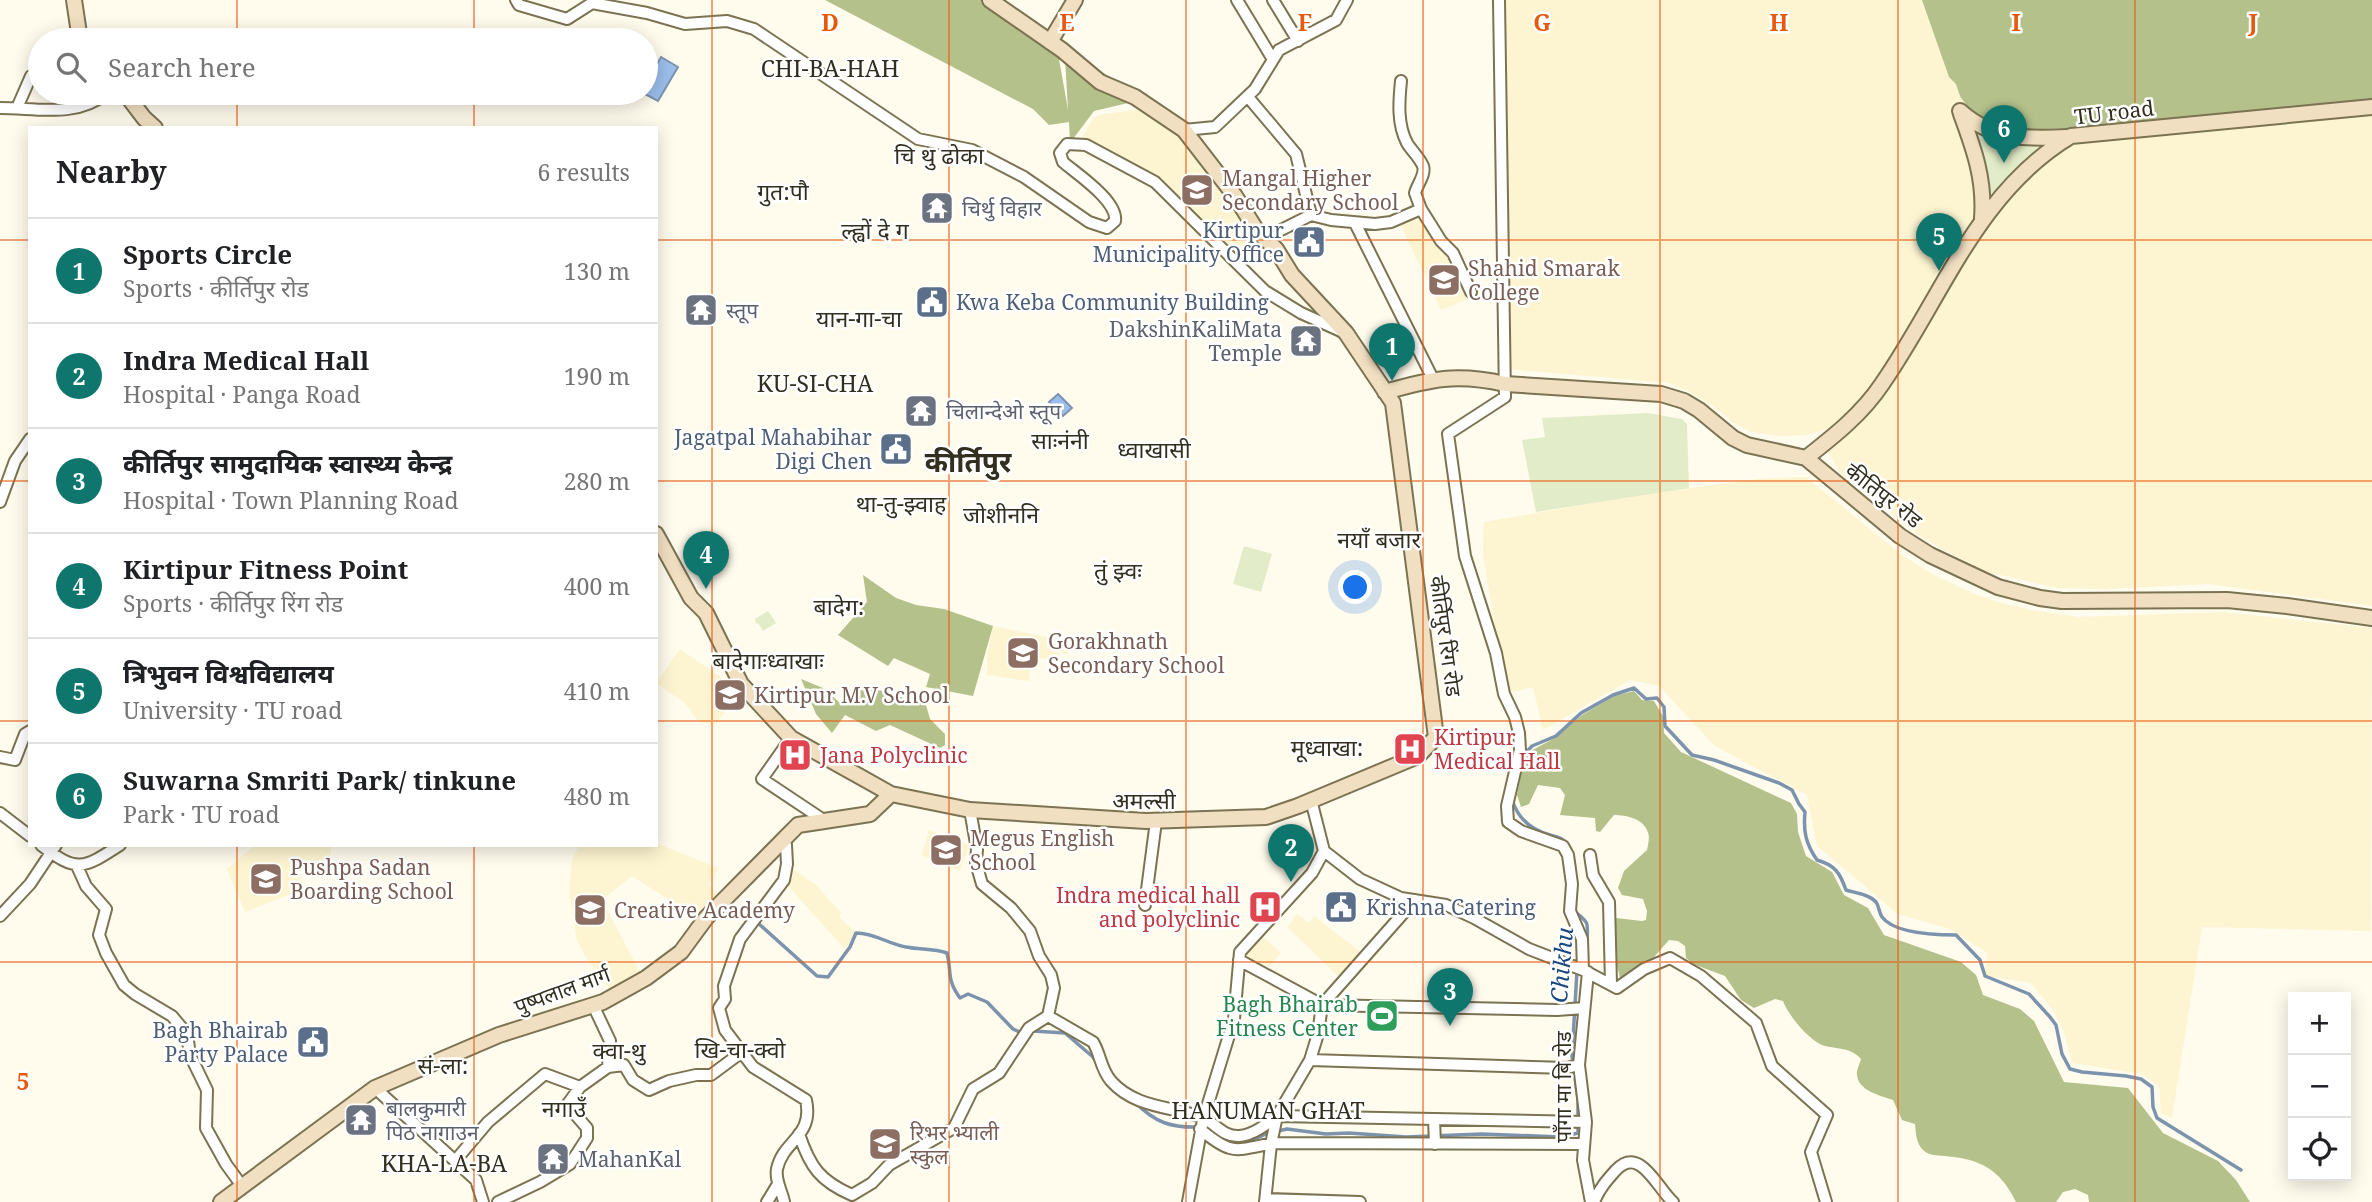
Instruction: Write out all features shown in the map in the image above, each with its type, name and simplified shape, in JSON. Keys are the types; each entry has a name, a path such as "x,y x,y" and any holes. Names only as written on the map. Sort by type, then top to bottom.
{"street":[{"path":"74,0 78,28"},
{"path":"516,0 519,5 567,19 592,3 647,13 685,24 727,21 754,29 918,139 972,150 1024,177 1089,222 1107,228 1115,221 1115,210 1063,162 1060,153 1066,144 1086,145 1155,182 1265,291 1301,313 1346,333"},
{"name":"कीर्तिपुर रिंग रोड","path":"658,538 691,598 706,613 741,684 791,738 891,794 970,810 1156,821 1266,817 1418,755 1436,737 1393,403 1346,333 1293,275 1184,130 1135,97 1100,82 990,0"},
{"path":"1050,43 1075,0"},
{"path":"1237,0 1272,58"},
{"path":"1273,0 1298,40"},
{"path":"1336,20 1339,0"},
{"path":"1184,130 1214,127 1255,89 1279,50 1336,20 1347,0"},
{"path":"1499,0 1504,384"},
{"path":"1401,81 1401,126 1405,139 1423,167 1423,175 1415,193 1440,242 1453,253 1471,292"},
{"path":"18,108 28,83"},
{"path":"1248,97 1296,154 1311,215"},
{"path":"0,108 48,111 87,105"},
{"path":"134,105 153,126"},
{"name":"TU road","path":"1806,458 1844,428 1881,386 1918,329 1982,218 2031,163 2071,136 2372,107"},
{"path":"1982,218 1984,199 1979,164 1960,111 1973,123 2004,135 2037,138 2071,136"},
{"path":"1265,239 1311,215 1375,224 1391,222 1421,209"},
{"path":"1355,223 1433,379"},
{"name":"कीर्तिपुर रोड","path":"1385,391 1433,379 1478,378 1504,384 1672,397 1699,410 1740,442 1806,458 1900,536 1930,555 1980,579 2018,593 2088,602 2227,600 2372,618"},
{"name":"पाँगा मा बि रोड","path":"1504,384 1504,397 1448,434 1465,556 1496,653 1504,694 1519,733 1520,750 1507,806 1508,822 1521,831 1563,846 1568,855 1572,884 1570,911 1582,939 1586,971 1578,1065 1586,1122 1583,1160 1593,1202"},
{"path":"0,502 11,469 28,440"},
{"path":"0,757 15,760 28,732"},
{"path":"791,738 762,779 825,821"},
{"name":"पुष्पलाल मार्ग","path":"221,1202 375,1088 499,1035 593,1005 646,978 681,952 706,918 798,825 870,814 891,794"},
{"path":"1311,800 1324,852 1360,879 1401,898 1446,905 1529,949 1586,971 1617,988 1644,969 1670,958 1700,976 1756,1023 1772,1066 1827,1115 1811,1152 1826,1202"},
{"path":"800,1134 805,1153 822,1179 852,1195 872,1183 889,1165 954,1128 973,1089 999,1073 1029,1028 1048,1016 1054,988 1051,975 1030,930 1011,908 982,884 976,863 977,849 970,810"},
{"path":"0,813 28,834"},
{"path":"1145,905 1156,821"},
{"path":"783,841 786,845 787,864 784,880 740,939 724,986 725,999 719,1008 725,1030 753,1067 806,1100 810,1114 778,1167 778,1184 784,1202"},
{"path":"0,916 30,884 53,849 69,864 77,866 89,863 117,847"},
{"path":"1188,1202 1202,1122 1234,1019 1240,951 1312,873 1324,852"},
{"path":"1590,855 1593,875 1609,902 1611,984"},
{"path":"77,866 86,886 106,909 99,935 115,972 135,994 172,1016 187,1034 190,1055 207,1090 206,1128 242,1186"},
{"path":"1360,1202 1265,1200 1271,1144 1276,1121 1310,1060 1318,1034 1322,1005 1415,900"},
{"path":"1239,960 1322,1005 1584,1009"},
{"path":"593,1005 610,1041 608,1067"},
{"path":"1048,1016 1093,1042 1100,1064 1112,1082 1124,1091 1221,1131 1242,1136 1276,1121 1434,1119 1586,1122"},
{"path":"498,1202 570,1164 587,1138 587,1128 567,1105 580,1087 608,1067 624,1065 633,1080 649,1090 669,1081 696,1075 711,1075 742,1052"},
{"path":"1310,1060 1567,1068 1578,1065"},
{"path":"455,1161 488,1122 545,1074 580,1087"},
{"path":"375,1088 476,1180 484,1202"},
{"path":"1434,1119 1435,1144"},
{"path":"1202,1122 1229,1149 1249,1149 1271,1144 1583,1144"},
{"path":"1593,1202 1598,1191 1615,1171 1624,1162 1631,1161 1642,1165 1673,1202"},
{"path":"766,1202 778,1184"}],"shaded area":[{"path":"1502,0 2372,0 2372,606 2208,584 2107,589 2057,588 1987,572 1920,536 1840,473 1829,452 1829,446 1835,440 1826,430 1806,435 1779,436 1751,432 1732,422 1712,405 1669,383 1507,369"},
{"name":"Mangal Higher Secondary School","path":"1157,107 1266,245 1247,264 1175,198 1080,141 1093,118"},
{"name":"Shahid Smarak College","path":"1422,217 1452,262 1471,298 1441,310 1401,226"},
{"path":"1806,477 1902,555 1932,574 1972,593 2002,603 2079,617 2224,612 2372,628 2371,931 2202,927 2172,1118 2161,1113 2159,1086 2142,1074 2072,1063 2064,1032 2053,1010 2031,983 1985,976 1987,953 1950,929 1898,914 1817,846 1807,795 1715,746 1659,686 1630,680 1543,730 1533,687 1505,694 1483,553 1484,522 1651,493 1759,479"},
{"name":"Gorakhnath Secondary School","path":"993,626 1070,642 1068,654 1059,652 1057,662 1032,656 1029,681 987,675 987,654"},
{"path":"680,649 742,689 716,724 699,722 685,703 658,684 658,680"},
{"name":"Megus English School","path":"929,830 970,845 960,871 922,855"},
{"name":"Creative Academy","path":"658,844 718,868 709,885 716,894 697,918 632,876 602,900 640,972 611,991 577,941 569,890 572,860 578,847 658,847"},
{"name":"Pushpa Sadan Boarding School","path":"253,847 331,847 331,856 296,868 306,888 245,912 227,869"},
{"path":"793,869 816,885 841,913 839,917 856,933 845,949 787,885"},
{"path":"1297,914 1309,923 1314,916 1363,954 1338,976 1287,927"},
{"path":"1260,934 1281,953 1269,967 1262,961 1258,966 1243,952"}],"green space":[{"path":"825,0 999,0 1065,47 1059,59 1068,110 1065,57 1070,52 1145,99 1094,111 1070,143 1069,122 1049,125 1033,109"},
{"path":"1922,0 2372,0 2372,103 2072,128 2004,130 1973,115 1960,96 1956,84 1949,77"},
{"path":"1981,134 2006,144 2034,144 2037,148 1996,193 1991,193 1988,189 1984,157 1976,138"},
{"path":"1648,413 1682,419 1687,424 1689,488 1536,512 1522,440 1545,437 1542,418"},
{"path":"1244,546 1272,554 1261,592 1233,584"},
{"path":"863,575 896,598 916,605 944,609 993,626 973,696 926,687 930,674 894,658 888,666 838,635 867,602"},
{"path":"768,611 776,623 763,631 755,619"},
{"path":"801,679 823,688 839,702 854,703 863,685 926,705 930,719 945,734 945,745 940,748 890,725 876,731 845,715 832,733 816,714"},
{"path":"1634,691 1642,700 1654,701 1663,716 1664,733 1681,752 1791,803 1797,814 1798,832 1806,856 1832,872 1844,895 1868,908 1884,935 1961,962 1976,975 1983,995 2020,1009 2034,1021 2064,1082 2128,1088 2163,1133 2218,1161 2236,1180 2250,1202 2089,1202 2088,1195 2075,1189 2063,1192 2056,1202 2016,1202 2003,1181 1988,1168 1969,1160 1933,1155 1923,1150 1918,1141 1915,1124 1902,1120 1893,1100 1871,1092 1858,1081 1861,1059 1857,1055 1825,1046 1806,1034 1783,1001 1775,999 1754,1008 1741,1000 1725,976 1693,964 1686,958 1685,946 1678,941 1669,940 1648,964 1620,978 1614,952 1613,921 1616,918 1646,920 1647,911 1643,899 1622,895 1618,888 1624,871 1647,850 1649,837 1646,828 1634,819 1614,815 1600,832 1596,831 1595,818 1560,815 1565,795 1560,788 1538,785 1529,804 1521,807 1517,795 1525,754 1553,739 1582,715 1614,696"}],"water":[{"path":"661,57 678,67 658,101 658,62"},
{"path":"1058,394 1072,408 1063,416 1049,402"}],"waterway":[{"name":"Chikhu","path":"1523,756 1532,746 1556,736 1581,713 1613,695 1634,688 1646,699 1657,698 1664,707 1665,726 1692,755 1714,760 1792,790 1805,812 1804,826 1810,849 1817,860 1836,870 1846,890 1873,899 1882,917 1896,927 1938,935 1956,935 1980,960 1985,976 2029,994 2050,1017 2056,1025 2062,1054 2070,1069 2141,1079 2152,1087 2153,1107 2157,1118 2241,1170"},
{"name":"Chikhu","path":"1512,800 1522,818 1531,826 1561,838 1566,843"},
{"path":"727,911 759,924 817,976 828,977 850,947 856,933 906,947 947,953 951,980 960,998 968,994 987,1002 1013,1029 1022,1033"},
{"name":"Chikhu","path":"1574,911 1587,923 1587,941"},
{"name":"Chikhu","path":"1278,1131 1287,1129 1326,1134 1406,1137 1482,1134 1561,1137 1578,1133 1578,1099 1572,1056 1577,971"},
{"name":"Chikhu","path":"1033,1031 1065,1033 1097,1063"},
{"name":"Chikhu","path":"1135,1102 1164,1123 1199,1127"},
{"name":"Chikhu","path":"1210,1131 1240,1142 1270,1132"}],"place":[{"name":"Suwarna Smriti Park/ tinkune","path":"2004,163"},
{"name":"Mangal Higher Secondary School","path":"1197,190"},
{"name":"चिर्थु विहार","path":"937,208"},
{"name":"Kirtipur Municipality Office","path":"1309,242"},
{"name":"त्रिभुवन विश्वविद्यालय","path":"1939,271"},
{"name":"Shahid Smarak College","path":"1444,280"},
{"name":"Kwa Keba Community Building","path":"932,302"},
{"name":"स्तूप","path":"701,310"},
{"name":"DakshinKaliMata Temple","path":"1306,341"},
{"name":"Sports Circle","path":"1392,381"},
{"name":"चिलान्देओ स्तूप","path":"921,411"},
{"name":"Jagatpal Mahabihar Digi Chen","path":"896,449"},
{"name":"Kirtipur Fitness Point","path":"706,589"},
{"name":"Gorakhnath Secondary School","path":"1023,653"},
{"name":"Kirtipur M.V School","path":"730,695"},
{"name":"Kirtipur Medical Hall","path":"1410,749"},
{"name":"Jana Polyclinic","path":"795,755"},
{"name":"Megus English School","path":"946,850"},
{"name":"Pushpa Sadan Boarding School","path":"266,879"},
{"name":"Indra Medical Hall","path":"1291,882"},
{"name":"Indra medical hall and polyclinic","path":"1265,907"},
{"name":"Krishna Catering","path":"1341,907"},
{"name":"Creative Academy","path":"590,910"},
{"name":"Bagh Bhairab Fitness Center","path":"1382,1016"},
{"name":"कीर्तिपुर सामुदायिक स्वास्थ्य केन्द्र","path":"1450,1026"},
{"name":"Bagh Bhairab Party Palace","path":"313,1042"},
{"name":"बालकुमारी पिठ नागाउन","path":"361,1120"},
{"name":"रिभर भ्याली स्कुल","path":"885,1144"},
{"name":"MahanKal","path":"553,1159"}],"district":[{"name":"CHI-BA-HAH","path":"830,68"},
{"name":"चि थु ढोका","path":"939,155"},
{"name":"गुत:पौ","path":"783,191"},
{"name":"ल्ह्वों दे ग","path":"875,230"},
{"name":"यान-गा-चा","path":"859,318"},
{"name":"KU-SI-CHA","path":"815,383"},
{"name":"साःनंनी","path":"1060,440"},
{"name":"ध्वाखासी","path":"1154,449"},
{"name":"कीर्तिपुर","path":"968,461"},
{"name":"था-तु-झ्वाह","path":"901,503"},
{"name":"जोशीननि","path":"1001,514"},
{"name":"नयाँ बजार","path":"1379,539"},
{"name":"तुं झ्वः","path":"1118,570"},
{"name":"बादेग:","path":"839,606"},
{"name":"बादेगाःध्वाखाः","path":"768,660"},
{"name":"मूध्वाखा:","path":"1327,747"},
{"name":"अमल्सी","path":"1144,800"},
{"name":"खि-चा-क्वो","path":"740,1049"},
{"name":"क्वा-थु","path":"619,1050"},
{"name":"सं-ला:","path":"443,1065"},
{"name":"नगाउँ","path":"564,1108"},
{"name":"HANUMAN GHAT","path":"1268,1110"},
{"name":"KHA-LA-BA","path":"444,1163"}]}
